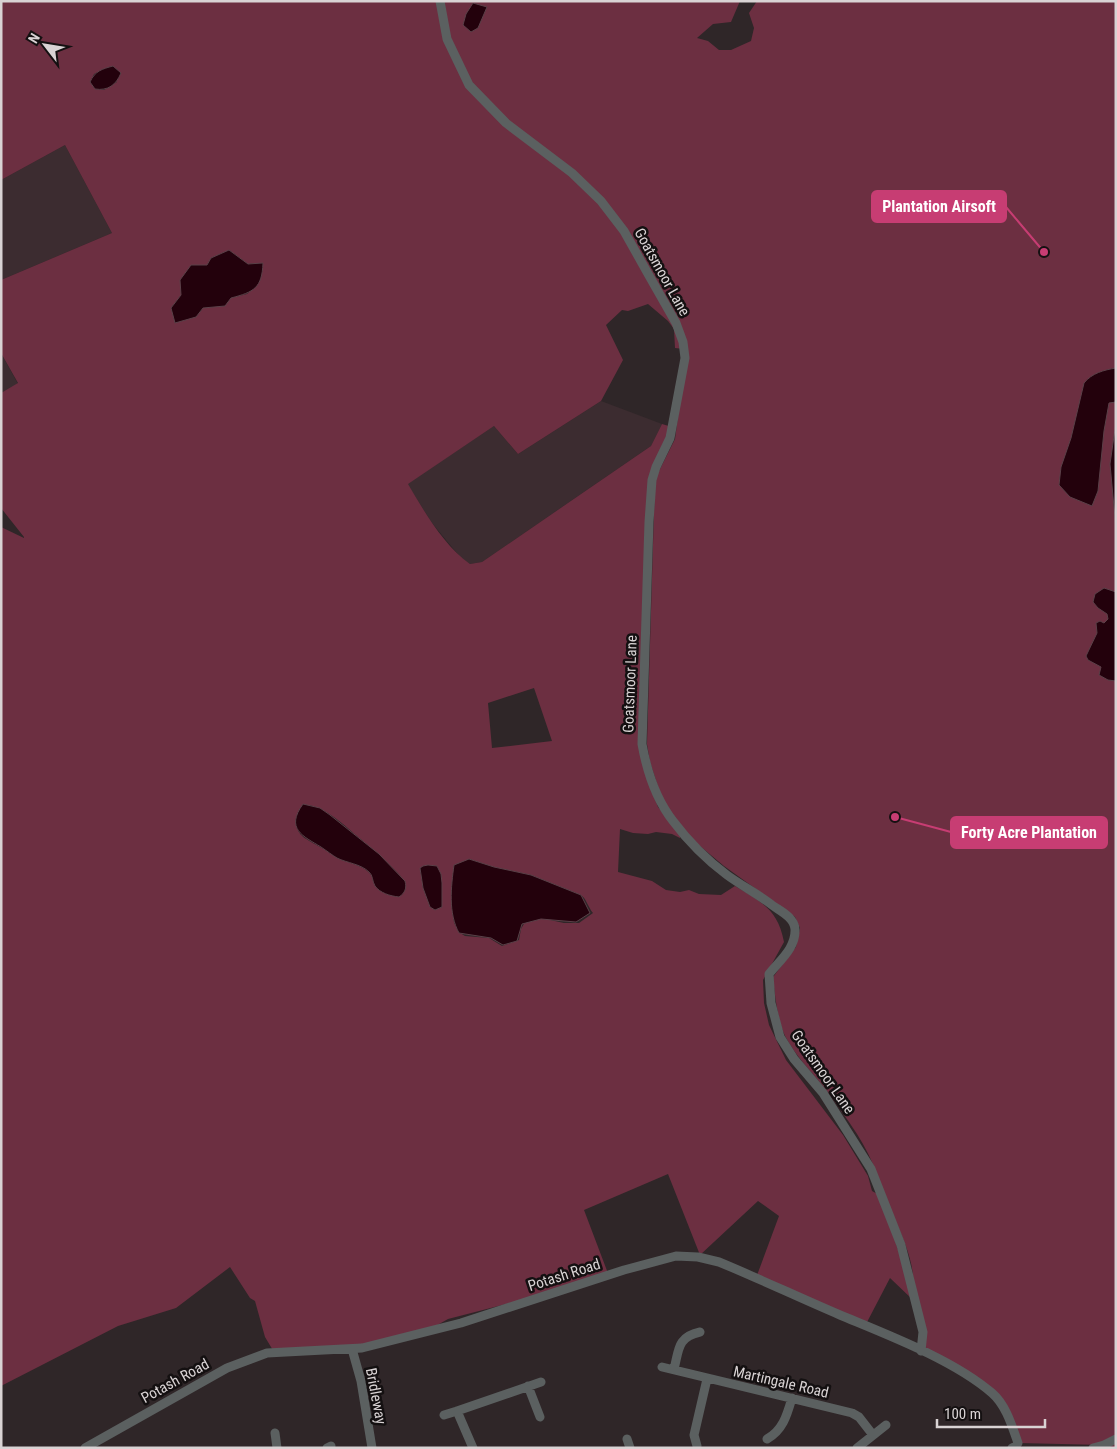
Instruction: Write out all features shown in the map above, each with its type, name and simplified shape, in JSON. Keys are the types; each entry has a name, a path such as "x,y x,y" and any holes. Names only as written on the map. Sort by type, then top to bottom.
{"street":[{"name":"Goatsmoor Lane","path":"440,1 447,39 469,84 506,123 572,173 601,201 624,231 676,323 683,342 685,358 670,438 652,480 642,744 645,761 655,792 662,806 692,843 727,875 792,920 795,929 792,948 769,974 771,1003 780,1037 794,1059 824,1093 871,1169 901,1244 923,1332 920,1351"},
{"name":"Potash Road","path":"85,1448 227,1368 267,1352 352,1349 461,1323 624,1270 676,1256 698,1257 719,1262 920,1351 966,1374 993,1393 1006,1413 1017,1446"},
{"path":"674,1369 681,1341 686,1336 700,1332"},
{"name":"Bridleway","path":"352,1349 361,1381 372,1448"},
{"name":"Martingale Road","path":"662,1367 852,1413 859,1417 874,1435"},
{"path":"697,1446 694,1435 706,1379"},
{"path":"444,1415 541,1382"},
{"path":"528,1386 540,1417"},
{"path":"767,1440 780,1429 786,1420 792,1398"},
{"path":"457,1411 473,1448"},
{"path":"857,1448 886,1425"},
{"path":"275,1433 277,1448"},
{"path":"1093,1448 1104,1446 1116,1439"}],"shaded area":[{"path":"1,1 740,1 731,22 713,24 697,38 708,41 719,50 731,50 751,41 754,28 749,13 757,1 1116,1 1116,1448 1105,1448 1104,1445 1018,1443 1000,1401 967,1374 921,1351 923,1332 913,1300 890,1278 865,1326 756,1278 779,1216 758,1201 700,1255 668,1174 584,1210 609,1276 448,1319 425,1332 374,1344 274,1352 265,1337 255,1301 250,1298 230,1267 176,1308 118,1326 1,1386 1,527 24,537 1,508 1,393 18,383 1,353 1,280 112,233 65,145 1,180","holes":["103,69 117,82 104,90 95,89 90,82 94,74","229,250 248,264 263,263 254,288 247,294 203,308 196,317 171,308 181,295 191,265 207,265 211,258","648,304 668,321 674,329 675,348 684,349 683,379 675,439 655,479 647,744 650,762 664,805 694,841 724,866 795,917 800,928 796,947 773,977 782,1029 794,1051 838,1106 868,1154 909,1256 913,1275 913,1297 881,1196 872,1191 868,1176 843,1135 786,1060 769,1025 764,1003 763,980 784,942 778,922 773,914 761,902 735,886 721,895 699,894 689,890 680,892 666,890 652,881 618,872 620,829 633,833 648,834 656,832 672,834 680,838 681,834 658,807 645,773 652,480 672,427 662,424 651,446 482,562 470,564 452,548 435,527 408,484 494,426 518,454 601,401 623,360 606,325 622,310 628,311","534,688 552,741 492,748 488,703","309,805 317,807 338,820 363,841 405,881 373,878 363,868 337,858 305,839 299,832 297,816","469,859 531,875 581,895 593,913 579,923 564,923 541,918 525,922 521,929 519,940 502,946 489,938 465,936 460,933 454,923 451,891","420,868 441,874 442,907 435,910 430,907 423,888"]},
{"path":"473,3 487,7 478,28 471,32 463,25 466,14"},
{"path":"113,66 121,73 117,81 108,88 95,89 90,82 94,75 102,69"},
{"path":"65,145 112,233 1,280 1,180"},
{"path":"229,250 248,264 263,263 261,278 255,288 246,294 231,298 225,306 203,308 196,317 175,323 171,308 181,295 180,280 191,265 207,265 211,258"},
{"path":"1,353 18,384 1,393"},
{"path":"1116,368 1116,402 1109,403 1098,491 1092,506 1070,497 1059,485 1061,467 1071,438 1084,383 1098,372"},
{"path":"601,401 662,424 651,446 482,562 470,564 461,558 432,523 407,484 494,426 518,454"},
{"path":"1116,422 1116,529 1110,464"},
{"path":"1104,588 1116,592 1116,681 1108,680 1099,675 1101,667 1088,660 1086,656 1097,633 1096,623 1100,621 1104,623 1108,619 1107,614 1093,602 1095,594"},
{"path":"303,804 320,808 379,854 405,881 406,888 403,894 399,897 382,892 375,886 370,873 366,869 337,858 298,831 296,820"},
{"path":"469,859 531,875 581,895 590,913 576,922 541,919 522,924 517,941 503,945 491,938 459,933 452,908 451,891 454,865"},
{"path":"428,865 437,866 441,874 442,907 435,910 430,907 423,888 420,868"}],"place":[{"name":"Plantation Airsoft","path":"1044,252"},
{"name":"Forty Acre Plantation","path":"895,817"}]}
